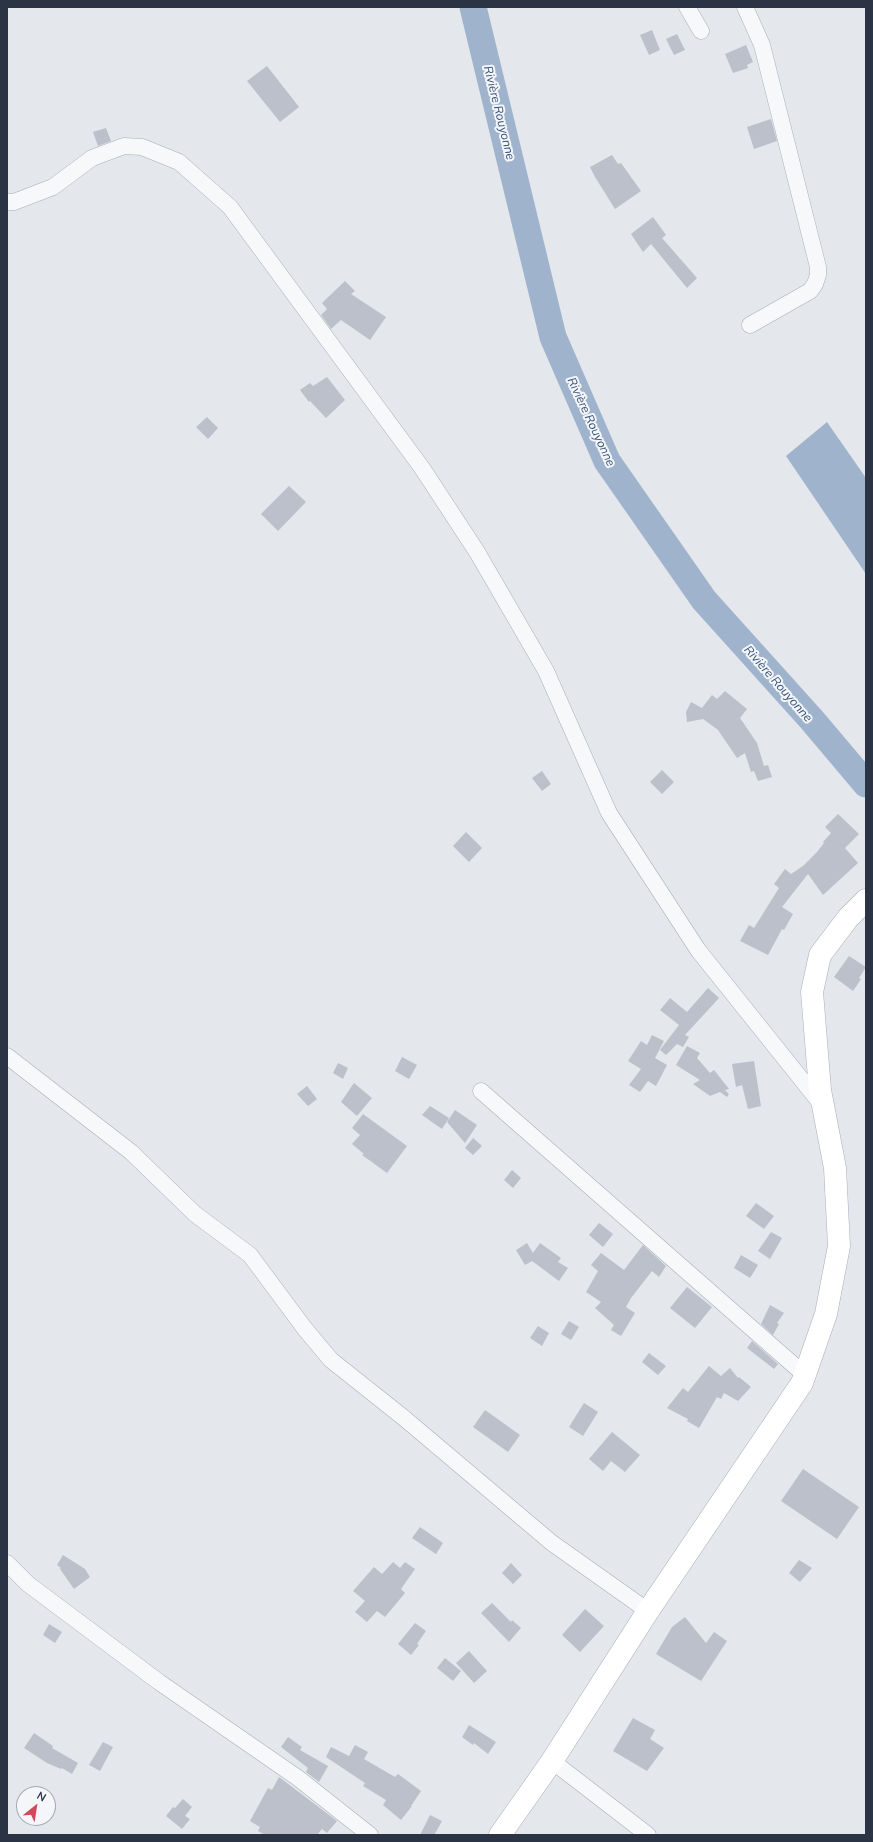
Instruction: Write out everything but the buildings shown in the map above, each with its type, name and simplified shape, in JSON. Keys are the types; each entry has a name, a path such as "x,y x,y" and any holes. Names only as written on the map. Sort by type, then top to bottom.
{"main road":[{"path":"500,1835 552,1761 648,1611 802,1383 826,1314 839,1246 835,1168 823,1106 812,992 820,955 848,918 866,900"}],"street":[{"path":"687,7 701,31"},
{"path":"745,7 762,45 818,267 816,284 810,291 750,325"},
{"path":"7,202 14,202 53,187 92,158 124,146 142,147 179,162 230,208 422,468 477,552 546,671 609,813 698,950 823,1106"},
{"path":"7,1056 131,1152 195,1214 250,1255 305,1329 331,1360 404,1418 552,1543 648,1611"},
{"path":"481,1091 804,1375"},
{"path":"7,1563 28,1584 159,1682 298,1778 370,1835"},
{"path":"552,1761 648,1835"}],"water":[{"path":"827,422 866,478 866,574 786,456"}],"waterway":[{"name":"Rivière Rouyonne","path":"473,7 553,337 607,461 704,600 812,720 866,784"}]}
